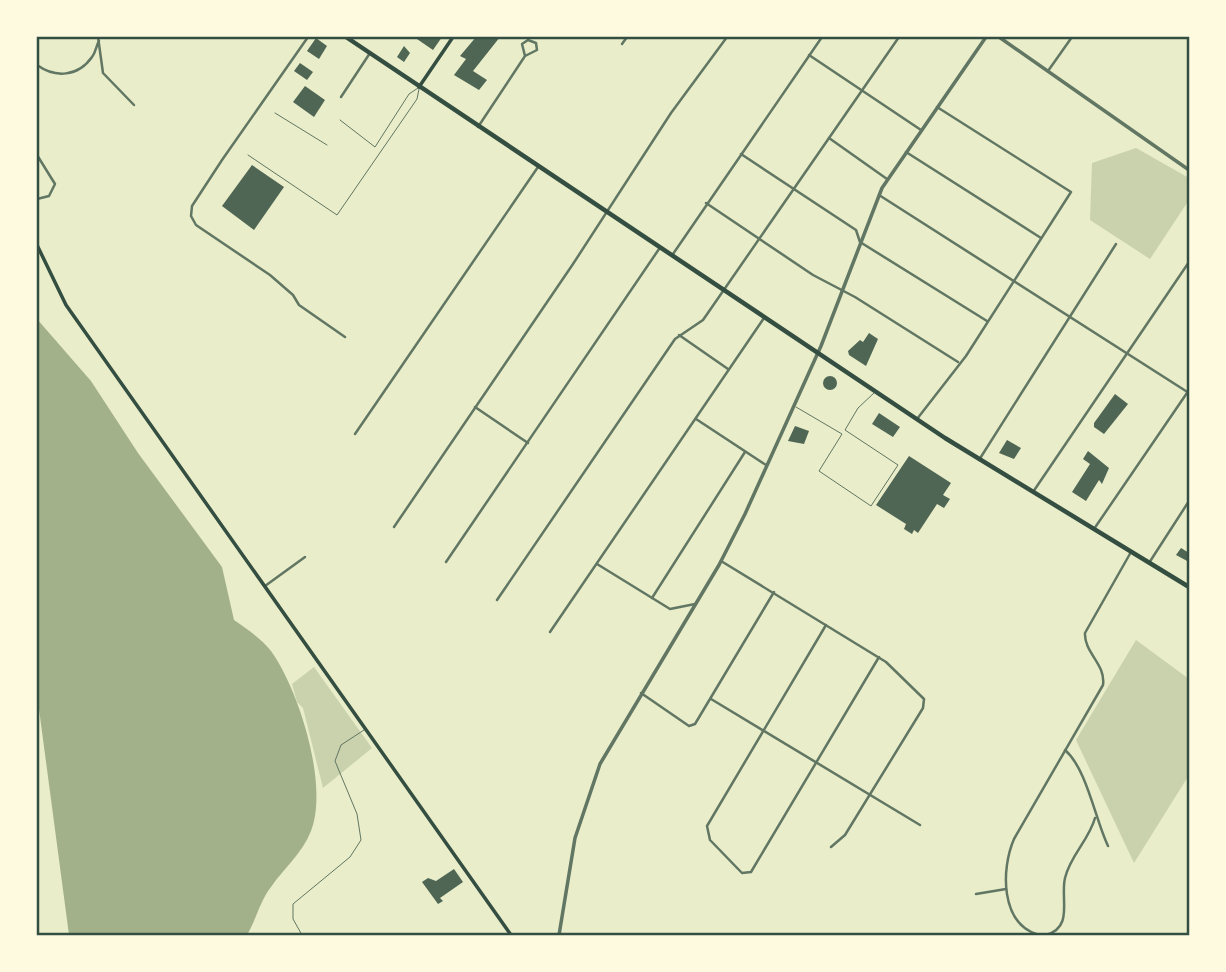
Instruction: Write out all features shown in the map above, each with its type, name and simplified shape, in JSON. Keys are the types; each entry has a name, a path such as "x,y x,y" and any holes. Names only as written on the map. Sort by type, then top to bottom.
{"highway":[{"path":"346,37 605,213 818,352 873,393 1189,587"}],"main road":[{"path":"419,87 453,37"},
{"path":"37,245 66,305 512,935"}],"street":[{"path":"308,37 192,206 191,216 196,225 270,275 293,295 299,305 345,337"},
{"path":"622,44 627,37"},
{"path":"394,527 671,113 727,37"},
{"path":"671,257 822,37"},
{"path":"497,600 679,335 703,320 899,37"},
{"path":"559,935 570,861 586,798 607,751 721,561 796,407 879,194 986,37"},
{"path":"999,37 1189,170"},
{"path":"1048,71 1072,37"},
{"path":"37,65 52,74 62,76 90,59 99,39"},
{"path":"99,39 103,73 134,105"},
{"path":"478,127 525,56 537,50 535,42 528,40 522,44 520,48 525,56"},
{"path":"341,97 370,53"},
{"path":"809,55 921,130"},
{"path":"917,419 959,363 1071,192 937,107"},
{"path":"829,138 887,179"},
{"path":"906,152 1041,238"},
{"path":"741,154 856,230 860,242 987,321"},
{"path":"37,155 55,184 49,196 37,199"},
{"path":"355,434 538,167"},
{"path":"879,194 1189,392 1094,529"},
{"path":"706,203 959,363"},
{"path":"979,460 1116,244"},
{"path":"446,562 659,248"},
{"path":"1033,492 1189,262"},
{"path":"550,632 764,318"},
{"path":"679,335 729,369"},
{"path":"475,407 528,443"},
{"path":"696,419 767,465"},
{"path":"652,598 745,452"},
{"path":"1149,563 1189,501"},
{"path":"1039,935 1018,920 1006,889 1005,867 1012,844 1103,685 1103,671 1087,645 1085,633 1131,552"},
{"path":"265,586 305,557"},
{"path":"721,561 880,657 924,701 923,708 845,835 831,847"},
{"path":"597,564 670,608 696,604"},
{"path":"641,693 691,726 711,699 774,592"},
{"path":"826,625 712,814 706,831 710,840 747,875 880,657"},
{"path":"711,699 920,825"},
{"path":"1065,750 1079,770 1095,818 1108,846"},
{"path":"1046,935 1060,928 1064,920 1066,875 1095,818"},
{"path":"976,894 1006,889"}],"lane":[{"path":"340,120 375,147 409,94 419,87"},
{"path":"248,155 337,215 417,99 419,87"},
{"path":"275,113 327,145"},
{"path":"796,407 842,434 820,471 871,506 898,466 845,430 858,408 873,393"},
{"path":"302,935 293,919 293,904 350,857 362,840 357,814 335,761 341,745 366,728"}],"shaded area":[{"path":"1136,148 1189,178 1189,200 1150,259 1090,220 1092,163"},
{"path":"37,319 91,381 138,453 222,567 234,620 259,638 271,651 292,689 301,713 314,764 316,812 307,839 267,892 247,935 69,935 37,694"},
{"path":"1136,640 1189,679 1189,775 1134,863 1076,740"},
{"path":"314,667 372,748 323,788 303,708 297,702 292,684"}],"building":[{"path":"414,37 442,37 433,50"},
{"path":"476,37 500,37 473,71 487,80 479,90 454,75 466,59 460,56"},
{"path":"316,38 327,46 319,59 307,51"},
{"path":"404,46 410,53 404,62 397,57"},
{"path":"300,63 313,72 307,80 294,71"},
{"path":"305,86 325,100 314,117 293,102"},
{"path":"252,165 284,187 254,230 222,206"},
{"path":"869,333 878,339 866,366 849,355 848,351 860,340 863,342"},
{"path":"830,376 835,378 835,388 830,390 825,388 823,383 825,378"},
{"path":"1115,394 1128,404 1104,434 1094,427 1094,423"},
{"path":"879,413 900,427 893,437 872,424"},
{"path":"795,426 809,431 804,444 788,441"},
{"path":"1007,440 1021,448 1014,459 999,453"},
{"path":"1088,451 1109,468 1102,484 1099,480 1086,501 1072,492 1090,464 1083,459"},
{"path":"909,456 951,483 943,495 950,499 944,508 937,504 918,533 914,530 912,534 904,529 906,524 876,505"},
{"path":"1181,548 1189,553 1189,562 1176,555"},
{"path":"454,869 463,882 440,898 443,901 438,904 422,882 428,878 436,881"}]}
